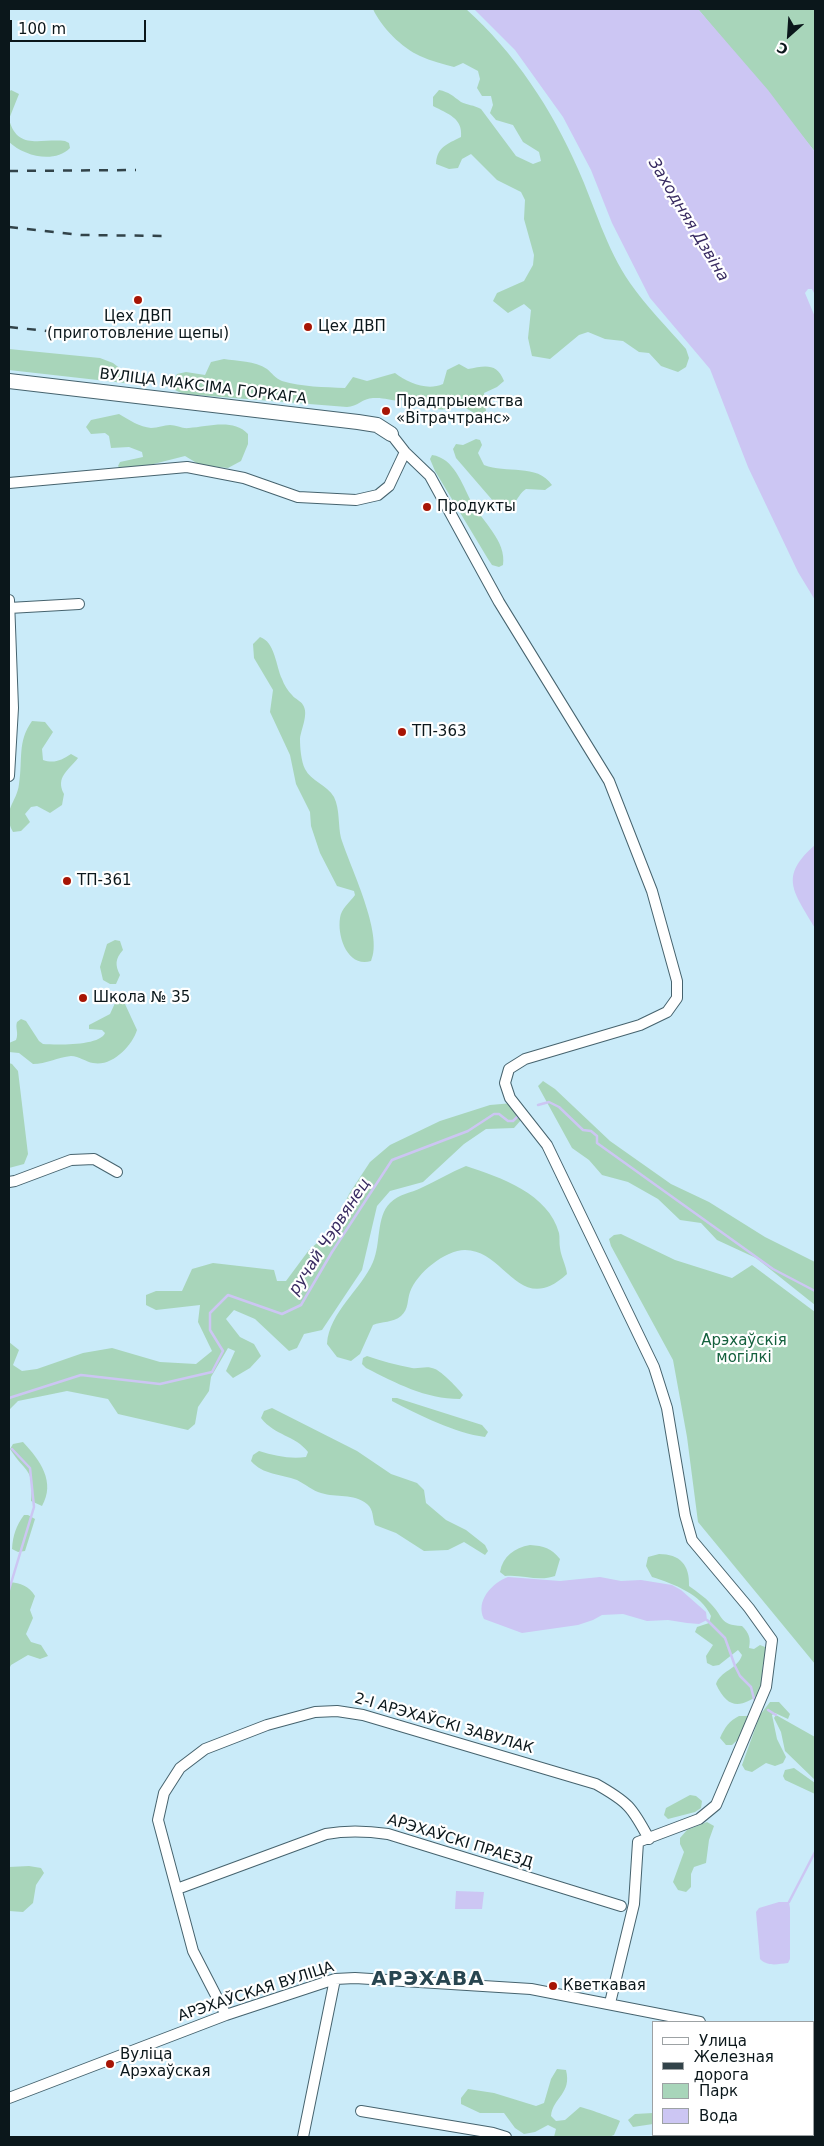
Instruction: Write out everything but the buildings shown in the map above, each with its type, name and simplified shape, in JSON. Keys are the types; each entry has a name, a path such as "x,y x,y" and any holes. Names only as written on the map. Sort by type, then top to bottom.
{"main road":[{"name":"ВУЛІЦА МАКСІМА ГОРКАГА","path":"9,381 358,422 377,425 391,434"}],"street":[{"path":"391,434 405,452 430,476 499,602 609,781 652,891 676,980 677,998 667,1012 640,1025 525,1059 509,1070 505,1083 510,1098 546,1145 637,1327 654,1367 667,1408 684,1515 692,1540 750,1608 772,1640 766,1687 716,1804 700,1819 638,1842 634,1904 610,2003"},
{"path":"9,483 187,467 244,478 298,497 356,500 378,495 389,486 405,452"},
{"path":"9,600 13,708 9,776"},
{"path":"9,608 79,604"},
{"path":"9,1182 15,1182 71,1160 94,1159 117,1172"},
{"name":"2-І АРЭХАЎСКІ ЗАВУЛАК","path":"226,2015 193,1951 158,1820 164,1793 180,1768 205,1748 267,1725 316,1712 337,1711 363,1715 596,1784 616,1795 634,1810 649,1839"},
{"name":"АРЭХАЎСКІ ПРАЕЗД","path":"177,1889 326,1834 346,1830 388,1834 621,1906"},
{"name":"АРЭХАЎСКАЯ ВУЛІЦА","path":"9,2098 226,2015 335,1979 354,1978 490,1985 552,1992 695,2021"},
{"path":"303,2137 335,1979"},
{"path":"361,2111 493,2133 506,2137"}],"green space":[{"path":"373,9 466,9 500,44 544,103 568,147 607,242 622,270 643,300 686,349 689,358 686,367 678,372 661,366 649,353 639,352 623,341 605,339 588,332 579,335 550,359 532,356 528,338 531,310 524,304 508,313 493,301 497,293 524,281 533,265 534,255 524,219 525,200 521,192 497,180 471,154 462,159 458,168 449,169 436,164 441,150 447,144 461,137 461,131 460,125 453,117 433,106 433,97 439,90 451,94 461,102 481,109 516,156 533,164 541,161 539,152 523,142 513,125 496,120 490,113 493,105 491,96 482,96 477,88 480,79 478,71 463,63 454,67 413,52 387,30"},
{"path":"698,9 815,9 815,152 812,148"},
{"path":"11,90 19,94 9,119 9,92"},
{"path":"9,119 18,136 24,139 31,141 65,141 69,143 70,148 56,156 48,157 23,151 9,142"},
{"path":"9,349 100,358 113,363 135,380 133,384 9,370"},
{"path":"224,359 257,364 282,381 313,386 345,388 353,377 367,381 395,373 418,385 431,387 443,384 447,370 459,364 468,369 485,366 494,368 504,381 497,387 484,393 486,411 478,415 458,404 451,408 440,409 431,407 413,398 396,400 369,398 354,406 347,407 183,394 175,390 172,382 177,374 186,372 205,375 211,362"},
{"path":"119,414 139,425 151,428 170,425 187,428 220,425 235,426 248,434 248,444 241,461 228,468 200,465 185,456 130,470 121,470 118,466 120,462 143,457 142,452 129,447 111,448 109,436 105,433 91,434 86,427 91,420"},
{"path":"476,439 480,440 482,445 478,453 484,465 493,468 530,471 546,478 552,485 545,490 526,489 513,505 509,508 500,509 456,458 453,449 456,444 463,445"},
{"path":"432,455 440,457 452,466 475,508 497,539 503,556 503,565 499,567 492,565 488,559 435,471 430,459"},
{"path":"260,637 272,649 286,688 305,709 300,739 303,762 305,769 311,777 331,793 336,802 341,838 370,918 374,949 371,961 363,962 356,960 350,955 342,942 340,934 341,915 355,895 354,891 337,886 320,853 311,826 310,812 296,784 290,755 270,712 273,690 254,658 253,644"},
{"path":"32,721 45,722 53,732 42,749 43,760 58,761 71,754 78,758 62,778 61,783 64,794 62,805 50,813 37,806 31,807 25,814 30,822 21,831 13,832 9,812 18,791 24,736"},
{"path":"115,940 120,941 123,950 118,956 117,962 120,975 116,984 110,984 103,980 100,967 107,944"},
{"path":"116,1001 125,1004 137,1030 126,1049 114,1059 107,1062 93,1063 71,1056 33,1064 19,1053 9,1052 9,1043 16,1040 16,1026 17,1022 21,1019 26,1021 43,1044 77,1044 95,1040 105,1033 102,1030 89,1029 89,1025 110,1014"},
{"path":"9,1063 18,1071 28,1154 24,1164 9,1168"},
{"path":"543,1081 555,1089 610,1141 671,1184 709,1202 765,1237 815,1262 815,1305 756,1258 717,1240 701,1223 680,1220 658,1199 628,1182 602,1175 589,1160 572,1148 538,1086"},
{"path":"513,1103 521,1120 514,1128 486,1129 464,1144 423,1182 390,1191 377,1206 362,1270 322,1330 304,1334 297,1348 289,1351 255,1319 234,1310 226,1319 240,1337 254,1344 261,1356 250,1368 233,1378 226,1371 235,1351 228,1348 211,1377 209,1391 198,1407 195,1424 188,1430 118,1414 108,1399 67,1391 18,1401 9,1410 9,1342 19,1350 13,1365 22,1371 37,1369 83,1353 112,1348 160,1362 196,1364 212,1351 198,1322 200,1305 156,1310 146,1305 146,1295 156,1291 182,1291 192,1269 213,1263 274,1270 277,1281 286,1281 309,1250 332,1230 349,1194 370,1162 390,1145 440,1121 490,1105"},
{"path":"466,1166 508,1182 534,1198 545,1208 554,1219 559,1233 560,1246 567,1274 551,1286 537,1289 524,1286 479,1253 465,1250 457,1251 441,1258 425,1270 410,1292 407,1307 401,1316 395,1320 373,1325 360,1354 351,1361 337,1357 327,1344 329,1332 339,1311 368,1272 373,1262 383,1216 390,1203"},
{"name":"Арэхаўскія могілкі","path":"621,1234 675,1260 732,1278 752,1265 815,1312 815,1664 698,1522 687,1437 673,1360 611,1246 609,1239 614,1235"},
{"path":"367,1356 412,1368 429,1367 435,1369 450,1380 463,1395 460,1399 447,1398 411,1389 366,1368 362,1364 363,1358"},
{"path":"392,1398 482,1425 488,1432 485,1437 450,1428 392,1401"},
{"path":"272,1408 357,1451 391,1474 417,1483 424,1490 426,1503 446,1520 466,1530 485,1545 488,1551 485,1555 464,1542 448,1550 424,1551 396,1533 375,1525 371,1509 362,1501 356,1498 318,1492 297,1480 267,1472 256,1466 251,1461 253,1455 259,1451 294,1458 306,1457 308,1452 297,1442 272,1429 261,1418 264,1411"},
{"path":"23,1442 35,1456 47,1480 46,1497 42,1506 31,1501 30,1476 10,1449 13,1444"},
{"path":"24,1515 35,1519 25,1551 18,1552 12,1549 13,1539"},
{"path":"530,1545 547,1548 560,1559 555,1576 536,1578 505,1576 500,1572 501,1566 510,1554 519,1548"},
{"path":"659,1554 673,1556 682,1562 688,1572 689,1586 709,1601 723,1620 729,1624 742,1626 749,1636 749,1648 754,1649 760,1645 765,1647 767,1655 763,1663 761,1693 754,1698 741,1704 736,1704 725,1698 721,1692 716,1684 718,1680 737,1664 742,1655 738,1650 719,1665 713,1666 707,1663 706,1656 713,1645 695,1632 697,1627 709,1623 711,1616 694,1596 678,1587 652,1577 646,1566 648,1557"},
{"path":"9,1582 24,1586 35,1596 30,1610 33,1618 26,1634 31,1642 41,1645 48,1656 40,1659 28,1655 11,1665 9,1669"},
{"path":"770,1702 779,1702 790,1714 788,1719 775,1713 772,1715 777,1739 786,1757 783,1763 775,1766 766,1763 752,1772 745,1770 742,1765 760,1715"},
{"path":"776,1715 815,1737 815,1780 785,1751 781,1732 774,1718"},
{"path":"739,1716 747,1716 750,1719 744,1734 732,1745 726,1745 720,1738 728,1725"},
{"path":"794,1768 815,1783 815,1794 785,1780 783,1776 785,1770"},
{"path":"690,1795 696,1796 702,1801 701,1808 695,1812 668,1819 664,1815 666,1808"},
{"path":"707,1822 714,1826 709,1840 706,1863 694,1867 691,1874 691,1887 686,1892 678,1890 673,1882 684,1852 680,1844 680,1838 687,1830"},
{"path":"29,1866 41,1868 44,1873 36,1885 33,1903 23,1912 9,1911 9,1867"},
{"path":"557,2069 566,2070 567,2078 564,2090 552,2110 551,2116 556,2121 565,2120 580,2107 588,2109 620,2121 614,2135 609,2137 554,2137 556,2129 548,2125 535,2132 524,2134 515,2128 504,2113 480,2113 461,2104 461,2098 468,2089 494,2093 536,2106 544,2103 551,2079"},
{"path":"652,2113 652,2124 633,2127 628,2120 635,2114"}],"water":[{"name":"Заходняя Дзвіна","path":"474,9 698,9 768,90 815,152 815,295 812,289 808,289 805,293 815,317 815,600 798,572 748,467 710,369 650,298 612,223 591,170 563,117 515,50"},
{"path":"815,845 815,928 796,894 793,876 796,866"},
{"path":"508,1577 560,1581 600,1577 621,1581 641,1580 672,1585 681,1590 706,1612 707,1620 699,1624 668,1620 647,1621 623,1614 602,1615 578,1625 522,1633 484,1619 482,1612 483,1599 491,1588"},
{"path":"456,1891 484,1892 482,1909 455,1909"},
{"path":"779,1902 789,1902 790,1959 788,1963 770,1964 760,1959 756,1912 759,1908"}],"waterway":[{"name":"ручай Чэрвянец","path":"538,1105 549,1102 559,1107 583,1130 591,1131 597,1136 597,1143 773,1269 815,1291"},
{"name":"ручай Чэрвянец","path":"9,1398 81,1375 160,1384 212,1372 223,1351 210,1330 210,1313 228,1295 282,1314 301,1305 332,1252 392,1160 468,1131 494,1114 499,1114 508,1121 513,1121 519,1115"},
{"name":"ручай Чэрвянец","path":"9,1590 34,1507 30,1468 12,1449"},
{"path":"707,1620 725,1638 735,1666 740,1676 751,1687 754,1699 757,1702"},
{"path":"768,1710 776,1715"},
{"path":"789,1902 815,1852"}],"railway":[{"path":"9,171 136,170"},
{"path":"9,227 81,235 168,236"},
{"path":"9,327 76,334"}],"place":[{"name":"Цех ДВП (приготовление щепы)","path":"138,300"},
{"name":"Цех ДВП","path":"308,327"},
{"name":"Прадпрыемства «Вітрачтранс»","path":"386,411"},
{"name":"Продукты","path":"427,507"},
{"name":"ТП-363","path":"402,732"},
{"name":"ТП-361","path":"67,881"},
{"name":"Школа № 35","path":"83,998"},
{"name":"Кветкавая","path":"553,1986"},
{"name":"Вуліца Арэхаўская","path":"110,2064"}],"district":[{"name":"АРЭХАВА","path":"428,1980"}]}
